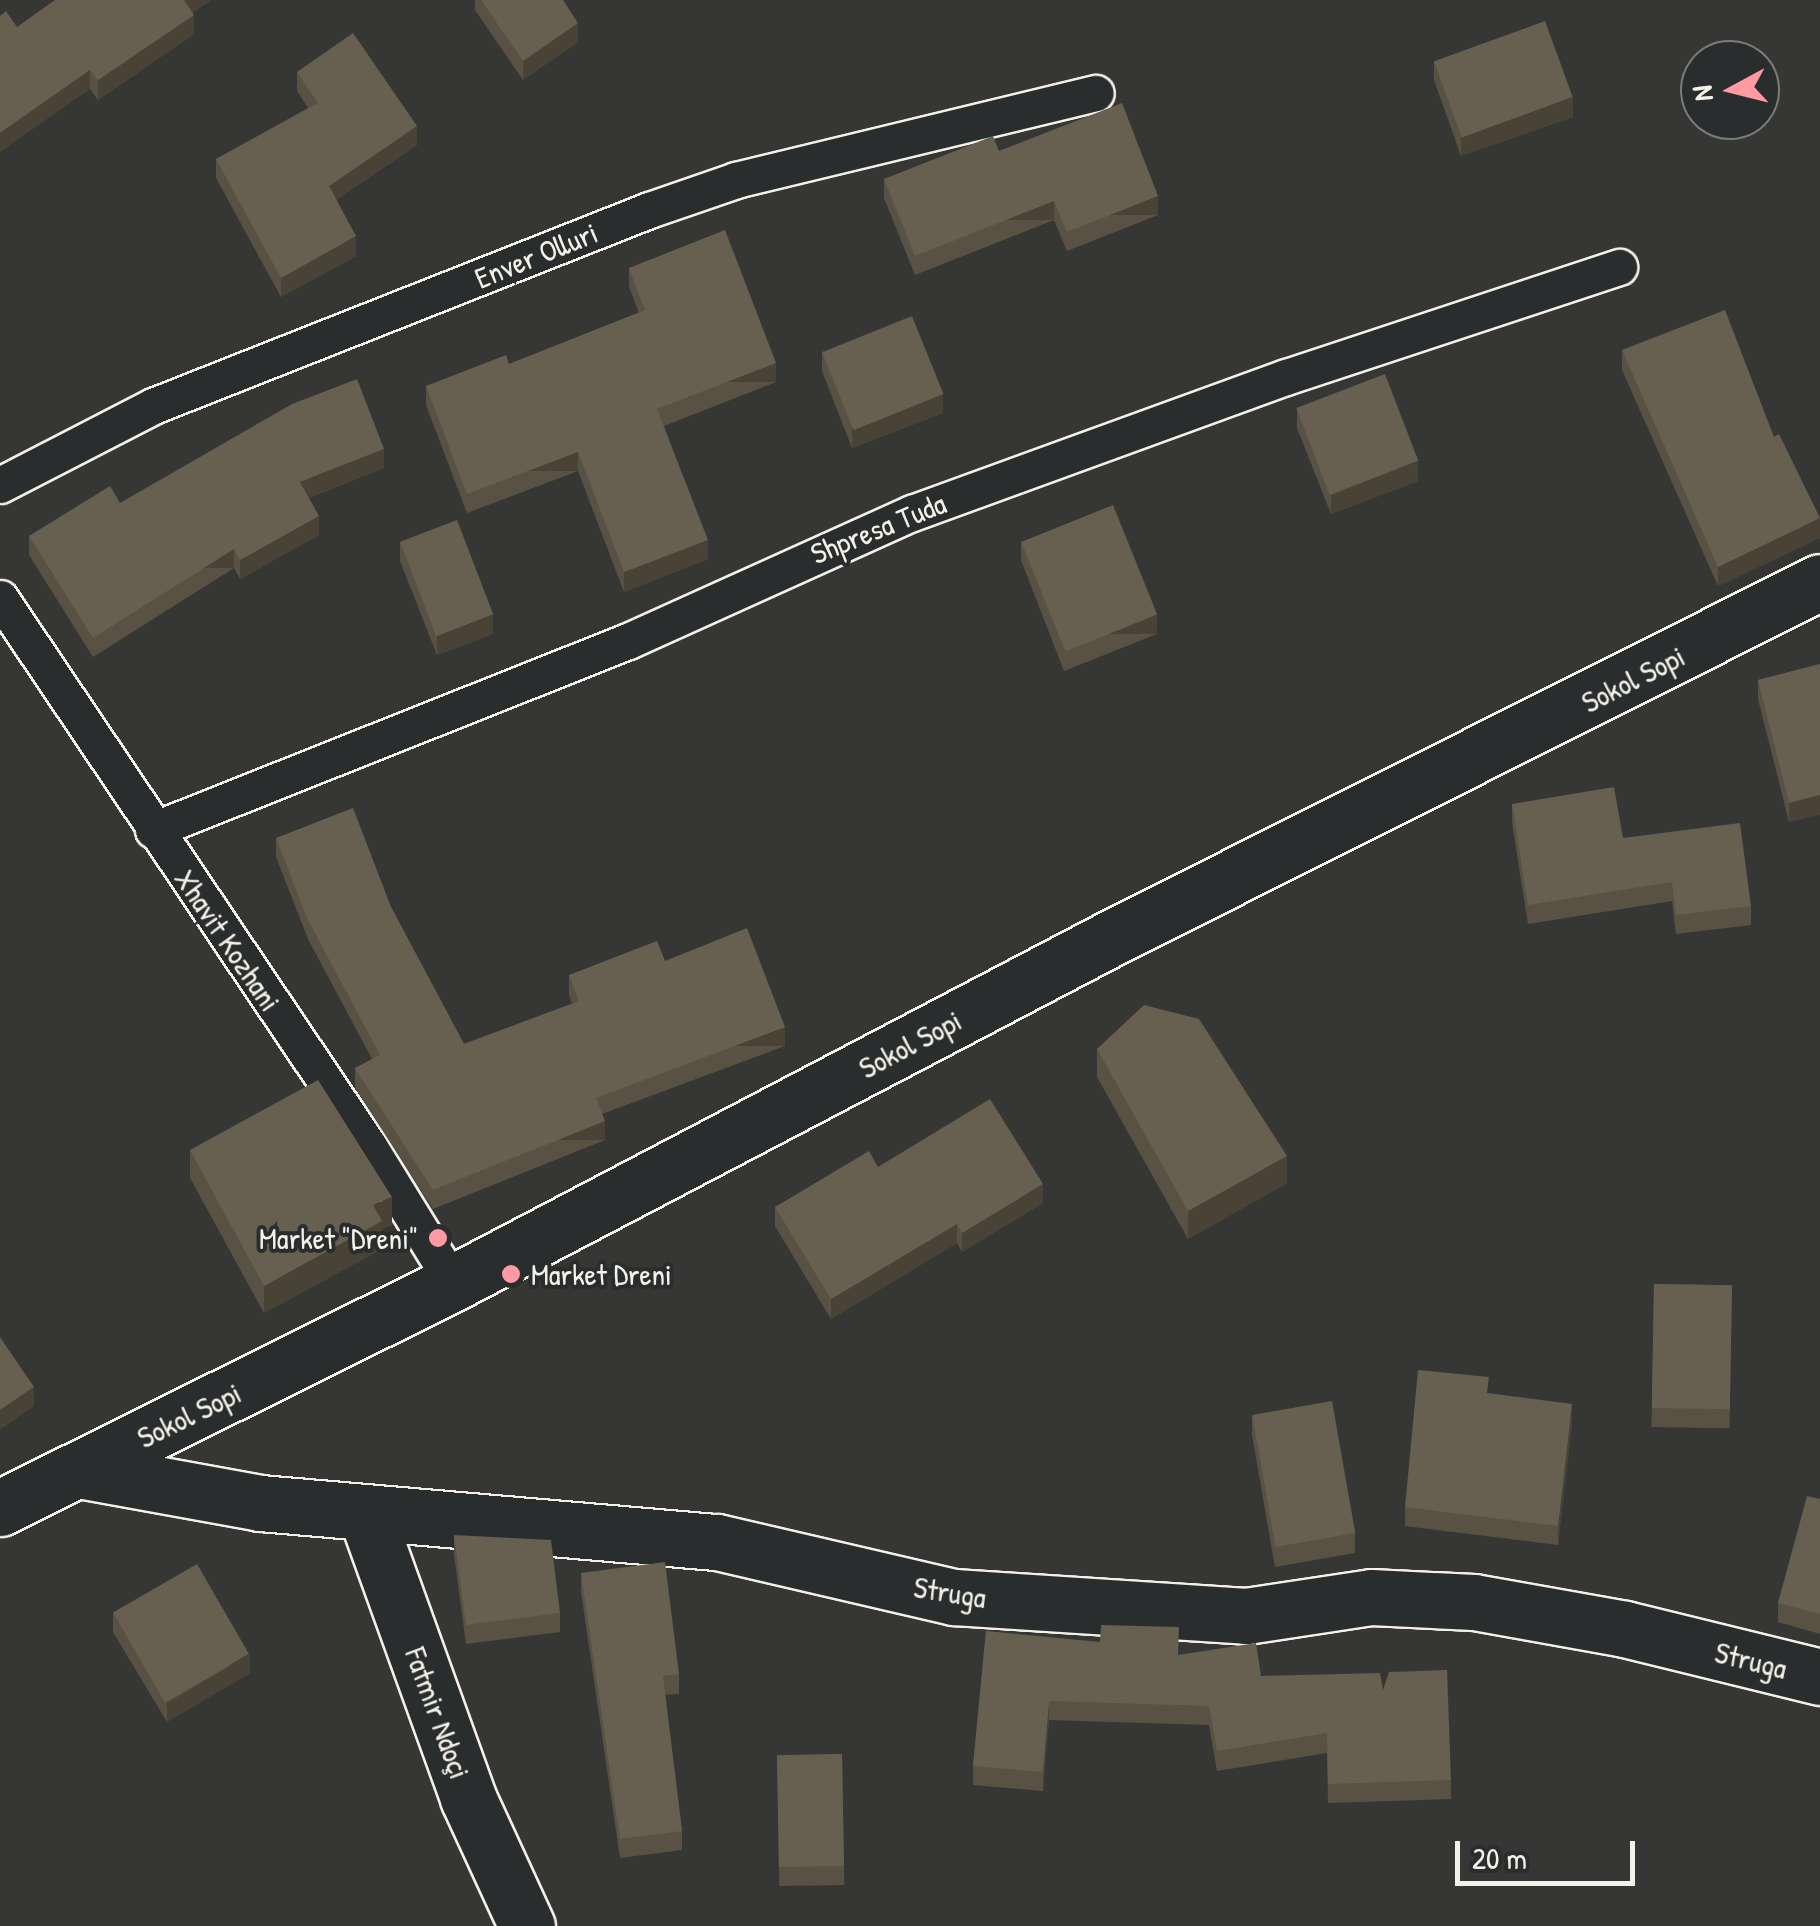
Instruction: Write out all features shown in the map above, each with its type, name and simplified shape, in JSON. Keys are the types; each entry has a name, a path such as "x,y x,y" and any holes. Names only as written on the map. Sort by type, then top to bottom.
{"street":[{"name":"Sokol Sopi","path":"0,1508 454,1283 1119,934 1820,582"},
{"name":"Struga","path":"79,1470 260,1503 718,1542 973,1598 1246,1616 1370,1597 1474,1602 1625,1628 1820,1677"},
{"name":"Fatmir Ndoçi","path":"366,1514 513,1920"}],"lane":[{"name":"Enver Olluri","path":"0,485 169,399 649,210 736,180 1096,94"},
{"name":"Shpresa Tuda","path":"152,830 628,641 912,513 1286,377 1620,267"},
{"name":"Xhavit Kozhani","path":"0,598 152,830 369,1146 454,1283"}],"building":[{"path":"55,0 184,0 194,15 98,80 90,70 0,133 0,16 6,11 17,27"},
{"path":"481,0 563,0 578,23 523,61"},
{"path":"1545,21 1573,97 1462,137 1434,61"},
{"path":"353,33 417,126 329,186 356,236 281,278 216,159 318,103 297,72"},
{"path":"1122,103 1158,196 1067,232 1054,201 915,256 884,179 993,136 999,151"},
{"path":"725,230 776,363 657,409 708,540 624,572 578,452 467,494 426,386 506,355 509,364 645,310 629,268"},
{"path":"1725,310 1774,437 1779,434 1820,518 1718,567 1622,350"},
{"path":"912,316 943,394 854,430 822,352"},
{"path":"1385,374 1418,461 1330,495 1296,408"},
{"path":"357,379 384,449 300,482 319,516 240,560 234,549 93,638 29,536 110,486 120,503 292,404"},
{"path":"1113,505 1157,614 1065,651 1021,542"},
{"path":"457,520 493,614 436,636 400,542"},
{"path":"1820,664 1820,795 1789,803 1758,680"},
{"path":"1614,787 1623,838 1740,823 1751,906 1676,915 1672,882 1528,905 1512,804"},
{"path":"353,808 391,907 464,1044 579,1001 569,975 657,941 665,961 747,928 785,1027 596,1098 605,1121 433,1190 355,1068 380,1055 308,920 276,838"},
{"path":"1144,1005 1199,1019 1287,1156 1188,1211 1097,1049"},
{"path":"318,1080 392,1197 373,1205 382,1221 264,1286 190,1150"},
{"path":"990,1099 1043,1184 962,1233 957,1224 831,1299 775,1207 869,1151 878,1167"},
{"path":"1654,1284 1732,1285 1730,1409 1652,1408"},
{"path":"0,1337 34,1387 0,1410"},
{"path":"1418,1370 1489,1377 1487,1393 1572,1404 1558,1526 1405,1507"},
{"path":"1332,1401 1355,1533 1275,1547 1252,1415"},
{"path":"1807,1496 1820,1499 1820,1614 1778,1603"},
{"path":"454,1535 551,1540 560,1613 466,1625"},
{"path":"665,1562 679,1674 663,1676 682,1831 620,1839 581,1573"},
{"path":"197,1564 249,1654 165,1703 113,1612"},
{"path":"1101,1625 1179,1627 1178,1655 1256,1643 1261,1676 1380,1673 1383,1690 1389,1672 1447,1670 1451,1780 1328,1784 1327,1733 1217,1751 1209,1706 1049,1701 1043,1772 973,1766 986,1631 1100,1642"},
{"path":"842,1754 844,1866 779,1867 777,1755"}],"place":[{"name":"Market \"Dreni\"","path":"438,1238"},
{"name":"Market Dreni","path":"511,1274"}]}
